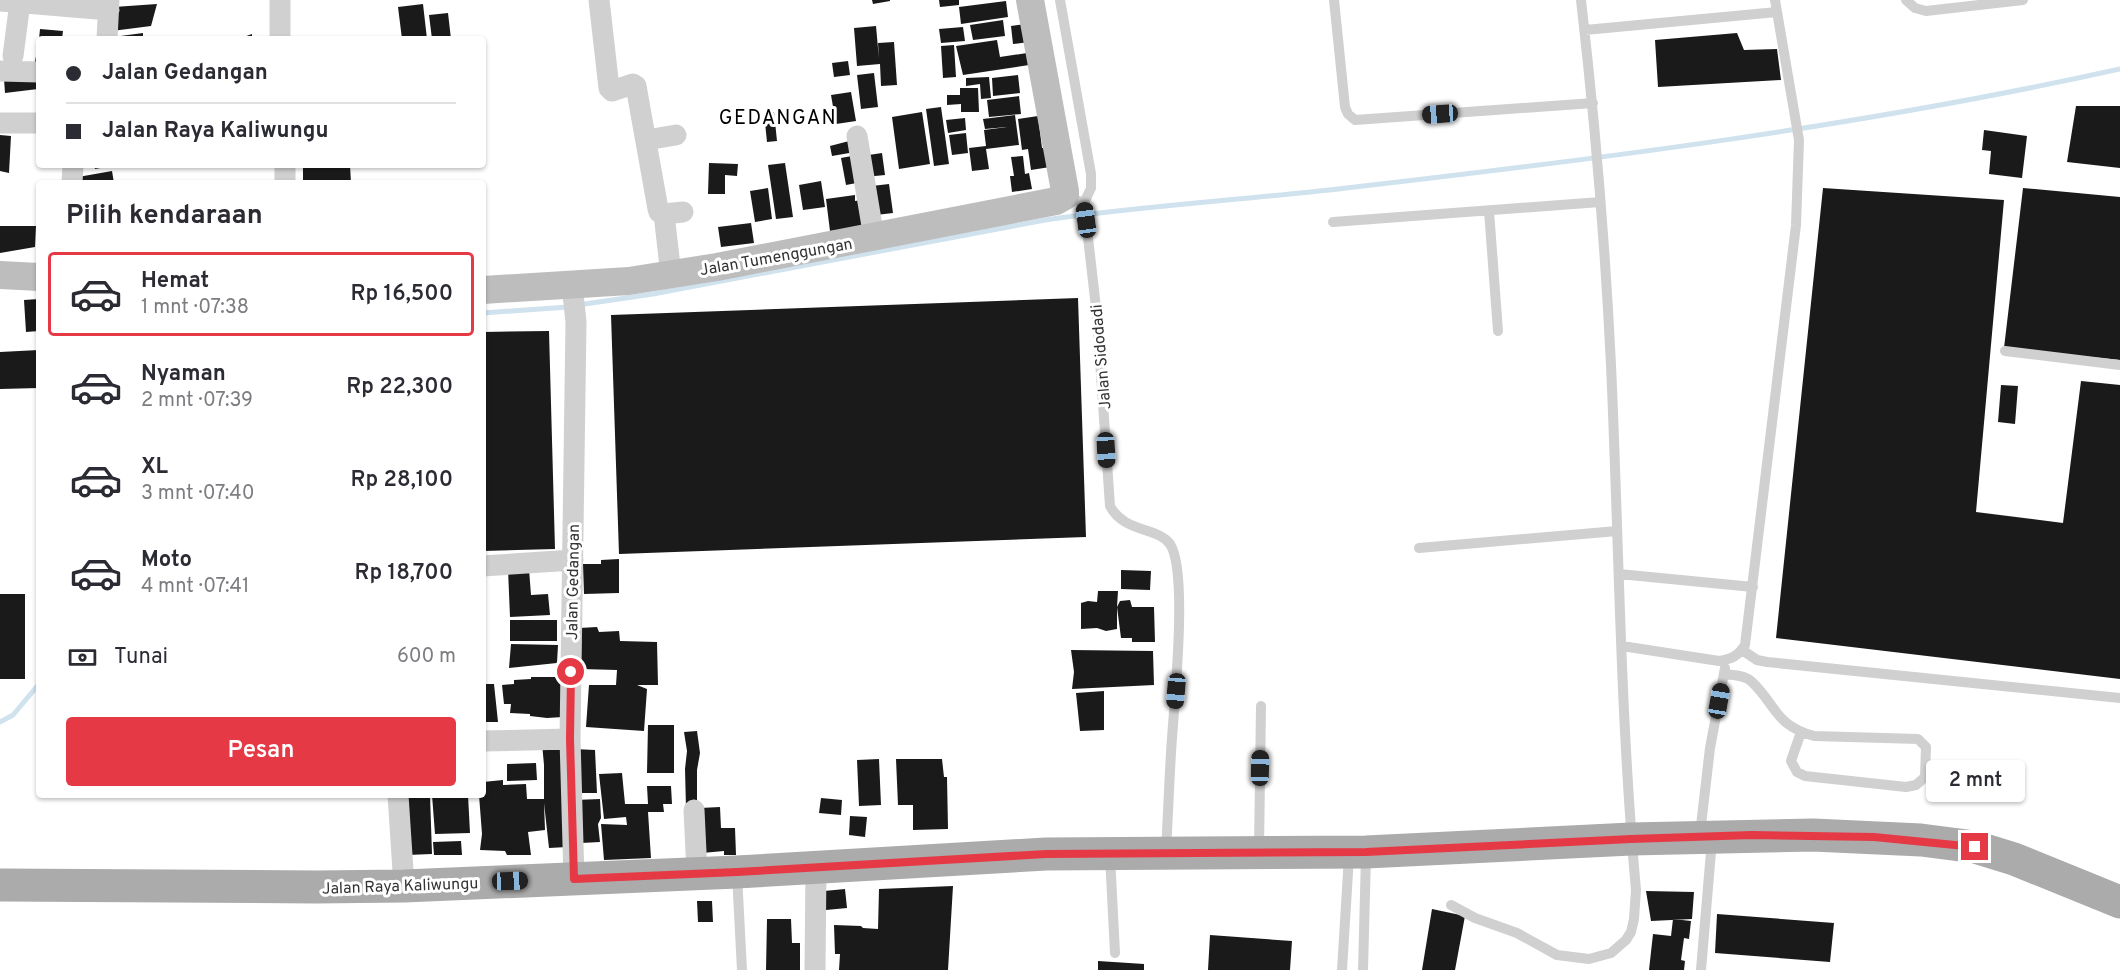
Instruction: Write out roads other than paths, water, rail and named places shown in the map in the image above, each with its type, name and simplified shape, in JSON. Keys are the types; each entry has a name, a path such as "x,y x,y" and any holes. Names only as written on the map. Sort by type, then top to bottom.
{"main road":[{"name":"Jalan Raya Kaliwungu","path":"0,885 404,886 737,872 1035,855 1358,852 1631,839 1814,835 1874,837 1975,847 2014,859 2120,902"}],"street":[{"path":"280,0 280,36"},
{"path":"599,0 609,88 612,91 633,84 638,92 658,209 674,213 671,274"},
{"path":"1030,0 1078,202"},
{"path":"36,71 7,64 10,2 109,5 107,36"},
{"path":"0,123 36,123"},
{"path":"646,140 676,135"},
{"path":"857,136 874,238"},
{"name":"Jalan Tumenggungan","path":"486,290 572,290 874,238 1056,201 1078,202"},
{"path":"0,276 36,277"},
{"name":"Jalan Gedangan","path":"572,290 576,322 570,739 574,879"},
{"path":"486,566 573,560"},
{"path":"486,741 570,739"},
{"path":"398,798 404,886"},
{"path":"694,810 697,873"},
{"path":"814,970 816,867"}],"lane":[{"path":"1060,0 1091,174 1091,188 1078,202"},
{"path":"1334,0 1345,107 1348,114 1355,120 1593,103"},
{"path":"1451,905 1475,918 1517,933 1557,955 1589,959 1601,957 1619,949 1631,932 1636,890 1631,839 1611,364 1597,141 1581,0"},
{"path":"1622,646 1719,661 1740,654 1745,645 1796,225 1799,140 1775,0"},
{"path":"1906,0 1915,8 1926,11 2024,0"},
{"path":"1585,30 1777,12"},
{"name":"Jalan Sidodadi","path":"1078,202 1086,220 1097,316 1110,506 1115,517 1123,522 1165,539 1170,545 1177,568 1178,670 1166,852"},
{"path":"1332,222 1600,202"},
{"path":"1488,211 1498,331"},
{"path":"2005,351 2120,365"},
{"path":"1419,548 1617,531"},
{"path":"1619,574 1753,587"},
{"path":"1742,650 1757,660 1767,662 2120,699"},
{"path":"1701,970 1710,748 1726,660"},
{"path":"1724,674 1740,675 1750,680 1776,714 1800,732 1814,736 1918,739 1926,747 1924,777 1916,785 1906,787 1805,776 1797,772 1791,761 1800,732"},
{"path":"1259,852 1261,706"},
{"path":"1342,970 1358,852"},
{"path":"1358,852 1363,970"},
{"path":"1109,853 1115,953"},
{"path":"737,872 742,970"}],"waterway":[{"path":"578,305 653,294 1045,220 1436,178 1633,153 1926,108 2120,69"},
{"path":"486,313 568,307"},
{"path":"0,722 13,715 36,688"}],"district":[{"name":"GEDANGAN","path":"778,117"}]}
